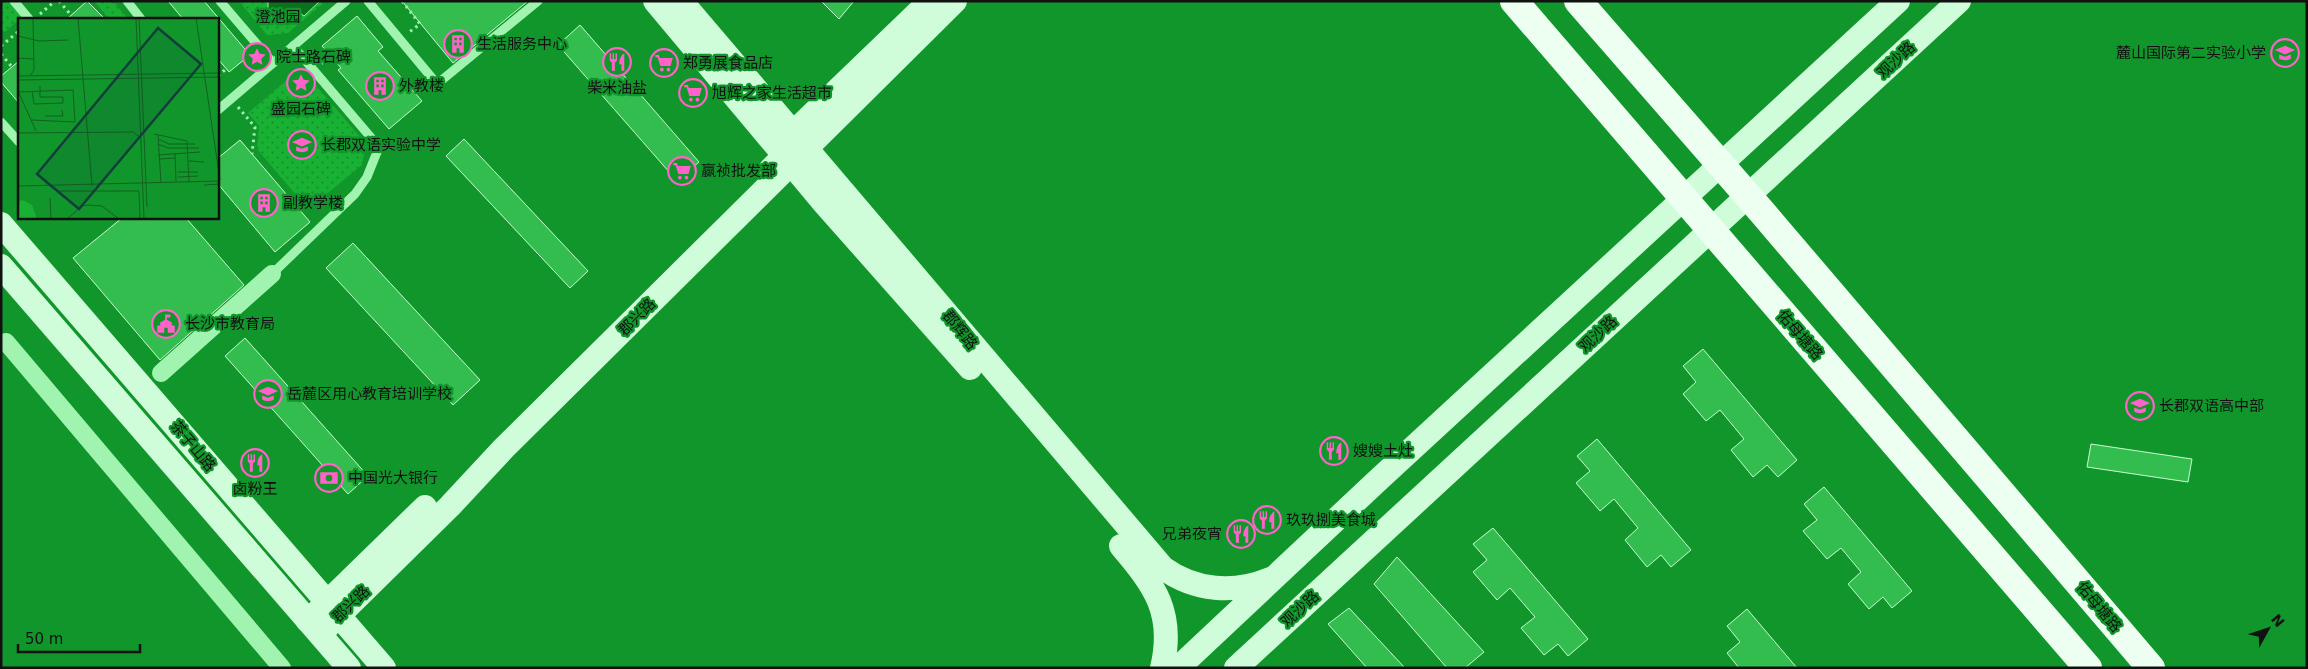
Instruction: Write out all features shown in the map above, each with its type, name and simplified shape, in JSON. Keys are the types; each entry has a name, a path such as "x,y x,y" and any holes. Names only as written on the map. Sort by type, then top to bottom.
{"main road":[{"name":"郡辉路","path":"655,1 794,150 1163,568 1185,582 1212,588 1244,587 1274,578"},
{"name":"郡辉路","path":"681,1 899,289 959,355 1150,581 1158,595 1166,624 1166,642 1162,668"},
{"name":"郡兴路","path":"314,628 450,506 794,150 930,1"},
{"name":"郡兴路","path":"794,150 955,1"},
{"name":"佑母塘路","path":"1514,1 2088,668"},
{"name":"佑母塘路","path":"1578,1 1748,196 2151,668"},
{"path":"1178,668 1898,1"},
{"name":"观沙路","path":"1236,668 1960,1"},
{"name":"茶子山路","path":"1,224 153,381 333,609 384,668"},
{"name":"茶子山路","path":"1,266 349,668"}],"street":[{"path":"153,381 272,274"},
{"path":"6,342 282,668"}],"lane":[{"path":"14,1 28,18"},
{"path":"126,1 140,18"},
{"path":"220,1 273,63"},
{"path":"219,108 346,1"},
{"path":"368,1 437,84 538,1"},
{"path":"272,274 355,194 367,177 379,147 293,46"},
{"path":"1,122 18,141"}],"path":[{"path":"35,18 55,1"},
{"path":"59,1 71,15"},
{"path":"402,1 420,24 414,29"},
{"path":"1,46 18,33"},
{"path":"1,54 12,67"},
{"path":"219,75 226,69"},
{"path":"231,99 255,127 252,154"}],"green space":[{"path":"1,1 13,1 24,15 18,18 18,20 5,32 1,29"},
{"path":"94,1 113,1 127,18 108,18"},
{"name":"澄池园","path":"239,1 326,1 288,33 267,35"},
{"path":"294,74 307,75 366,144 362,165 308,209 257,149 259,126 248,113"}],"shaded area":[{"path":"268,1 320,1 304,16 300,13 293,22 268,17"}],"building":[{"path":"87,1 104,18 68,18"},
{"path":"168,1 204,1 218,18 182,18"},
{"name":"生活服务中心","path":"402,1 528,1 453,63"},
{"path":"821,1 854,1 839,19"},
{"name":"外教楼","path":"357,16 383,47 378,51 422,101 389,129 338,70 341,68 322,46"},
{"path":"219,19 250,55 229,72 219,60"},
{"path":"580,25 699,162 677,181 558,45"},
{"path":"18,62 18,102 1,82 1,76"},
{"path":"464,139 588,271 570,288 446,156"},
{"name":"副教学楼","path":"240,140 310,222 275,252 219,185 219,157"},
{"name":"长沙市教育局","path":"121,219 187,219 244,285 160,360 73,258"},
{"path":"353,243 480,380 453,405 326,268"},
{"path":"245,338 368,476 348,494 225,356"},
{"path":"1703,349 1797,460 1778,477 1767,465 1753,477 1731,450 1744,439 1720,410 1706,421 1683,394 1696,382 1683,366"},
{"path":"1597,439 1691,550 1671,567 1661,555 1647,567 1625,540 1638,528 1614,499 1600,511 1576,483 1590,471 1577,456"},
{"path":"2091,444 2192,459 2188,482 2087,467"},
{"path":"1824,487 1912,591 1892,608 1883,597 1869,609 1848,584 1861,572 1841,548 1827,559 1803,531 1817,520 1804,504"},
{"path":"1493,528 1588,639 1568,656 1558,644 1544,655 1521,628 1535,617 1510,588 1497,600 1473,572 1487,560 1473,544"},
{"path":"1397,557 1484,652 1465,668 1447,668 1374,584"},
{"path":"1349,608 1405,668 1367,668 1328,624"},
{"path":"1747,609 1797,668 1739,668 1727,653 1740,642 1727,626"}],"place":[{"name":"生活服务中心","path":"458,44"},
{"name":"麓山国际第二实验小学","path":"2285,53"},
{"name":"院士路石碑","path":"257,57"},
{"name":"柴米油盐","path":"617,62"},
{"name":"郑勇展食品店","path":"664,63"},
{"name":"盛园石碑","path":"301,83"},
{"name":"外教楼","path":"380,86"},
{"name":"旭辉之家生活超市","path":"693,93"},
{"name":"长郡双语实验中学","path":"302,145"},
{"name":"赢祯批发部","path":"682,171"},
{"name":"副教学楼","path":"264,203"},
{"name":"长沙市教育局","path":"166,324"},
{"name":"岳麓区用心教育培训学校","path":"268,394"},
{"name":"长郡双语高中部","path":"2140,406"},
{"name":"嫂嫂土灶","path":"1334,451"},
{"name":"卤粉王","path":"255,463"},
{"name":"中国光大银行","path":"329,478"},
{"name":"玖玖捌美食城","path":"1267,520"},
{"name":"兄弟夜宵","path":"1241,534"}]}
